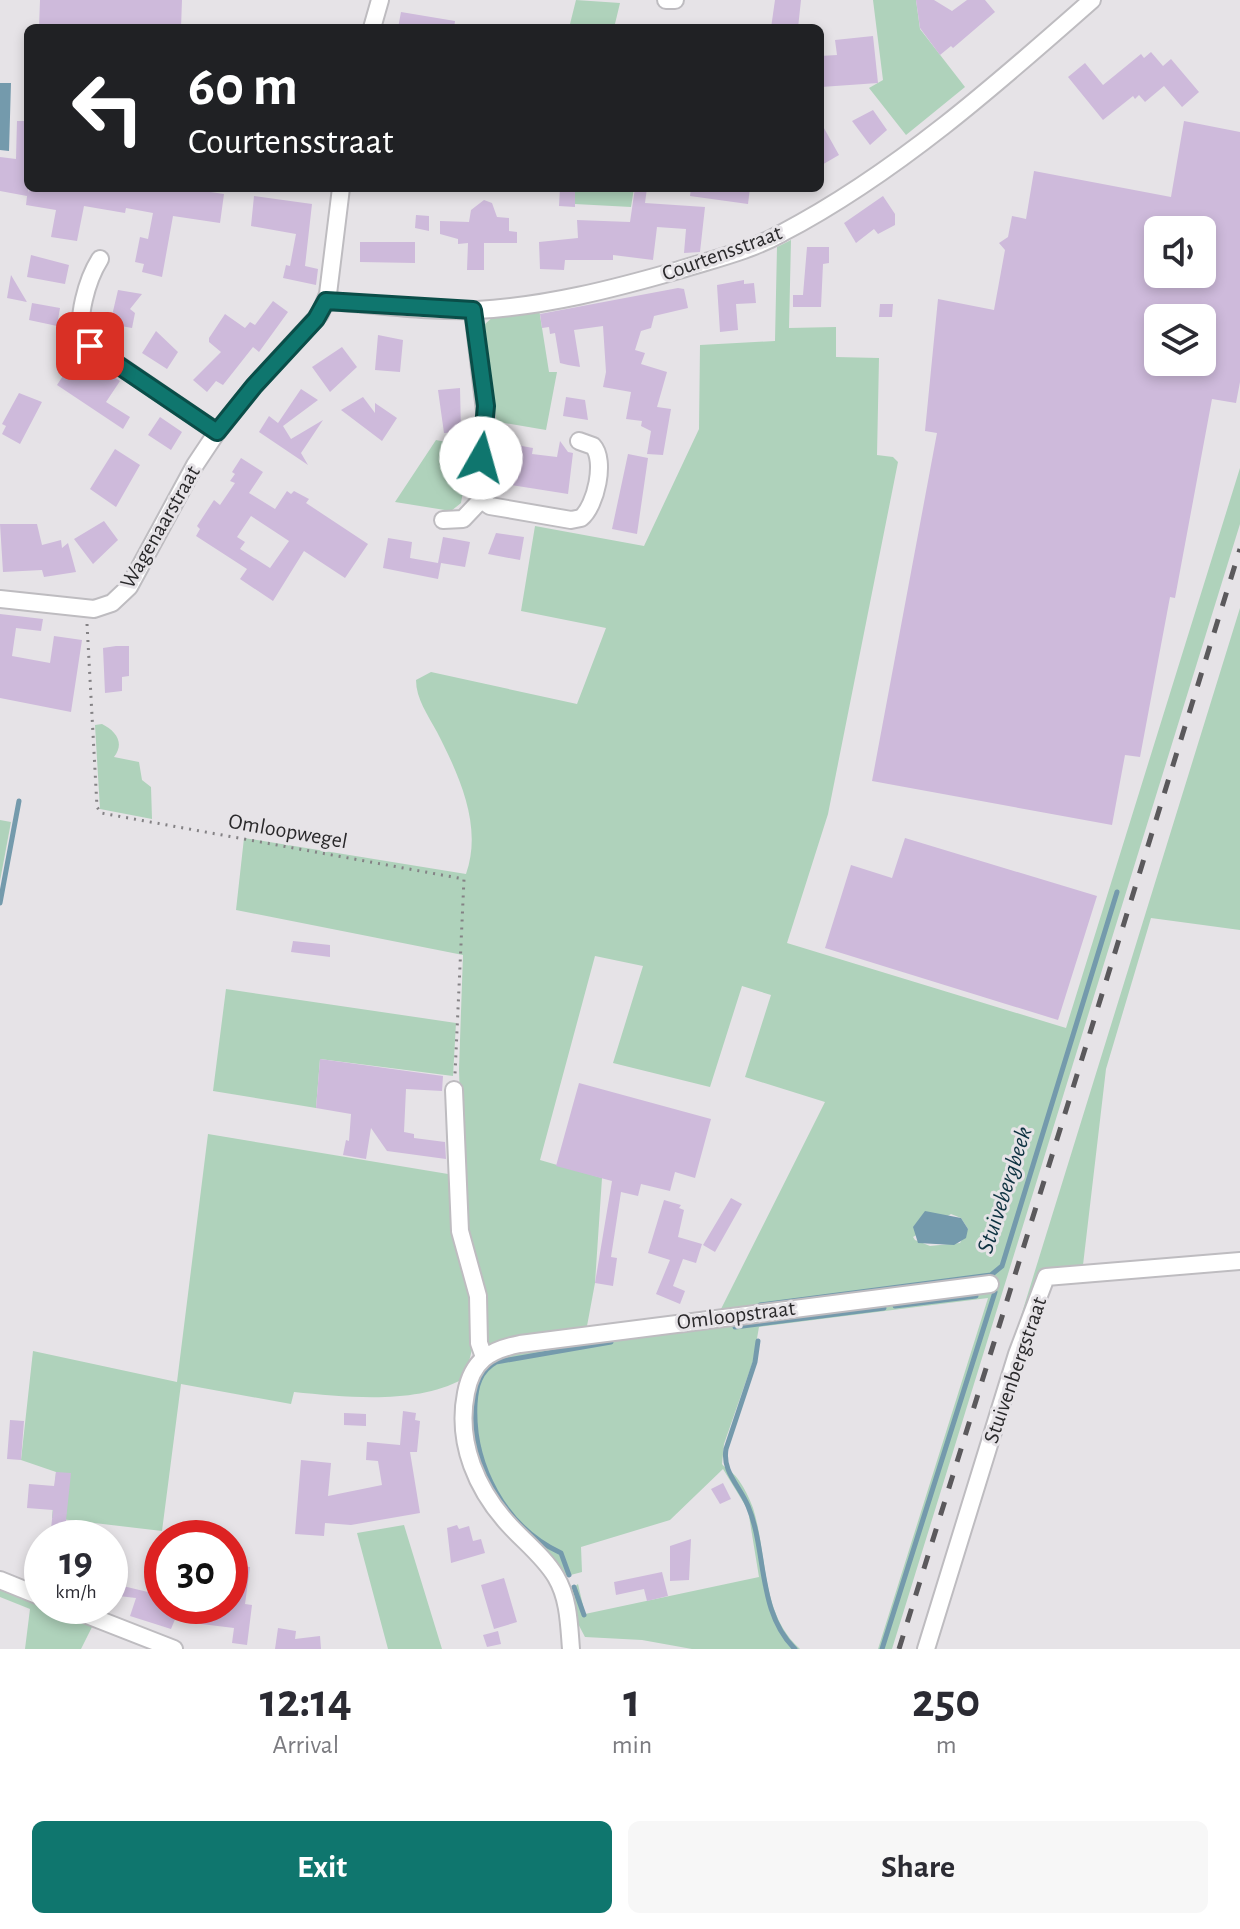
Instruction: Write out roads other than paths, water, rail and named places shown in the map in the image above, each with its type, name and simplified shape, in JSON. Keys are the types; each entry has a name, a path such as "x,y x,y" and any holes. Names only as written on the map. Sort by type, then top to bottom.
{"street":[{"path":"373,24 380,0"},
{"path":"666,0 675,0"},
{"name":"Courtensstraat","path":"326,301 473,310 539,303 623,287 742,251 781,234 886,166 1034,51 1092,0"},
{"name":"Wagenaarstraat","path":"0,599 87,608 112,603 129,587 195,465 217,432 254,386 316,319 326,301 340,192"},
{"path":"100,259 92,272 82,323 85,342 217,432"},
{"path":"473,310 486,406 477,489 481,500 494,507 571,520 584,516 592,504 599,454 591,444 579,441"},
{"path":"443,520 463,519 481,500"},
{"path":"454,1090 460,1231 478,1296 479,1343 484,1357 473,1370 466,1391 463,1422 467,1451 490,1502 557,1579 565,1598 571,1649"},
{"name":"Stuivenbergstraat","path":"926,1649 1017,1354 1046,1277 1240,1261"},
{"name":"Omloopstraat","path":"484,1357 498,1349 534,1342 990,1284"},
{"path":"0,1580 24,1590"},
{"path":"110,1624 174,1649"}],"water":[{"path":"0,83 11,83 9,151 0,150"},
{"path":"925,1211 961,1218 968,1229 966,1238 954,1245 918,1243 913,1227"}],"waterway":[{"path":"0,903 19,801"},
{"name":"Stuivebergbeek","path":"760,1305 991,1275 1002,1266 1117,892"},
{"path":"882,1649 995,1292"},
{"path":"895,1306 976,1296"},
{"path":"735,1327 884,1308"},
{"name":"Stuivebergbeek","path":"758,1341 755,1362 725,1457 754,1524 774,1617 795,1649"},
{"path":"569,1575 561,1553 541,1542 524,1527 508,1511 496,1492 479,1449 476,1391 483,1374 496,1362 611,1342"},
{"path":"574,1587 584,1615"}],"railway":[{"path":"899,1649 1240,549"}]}
